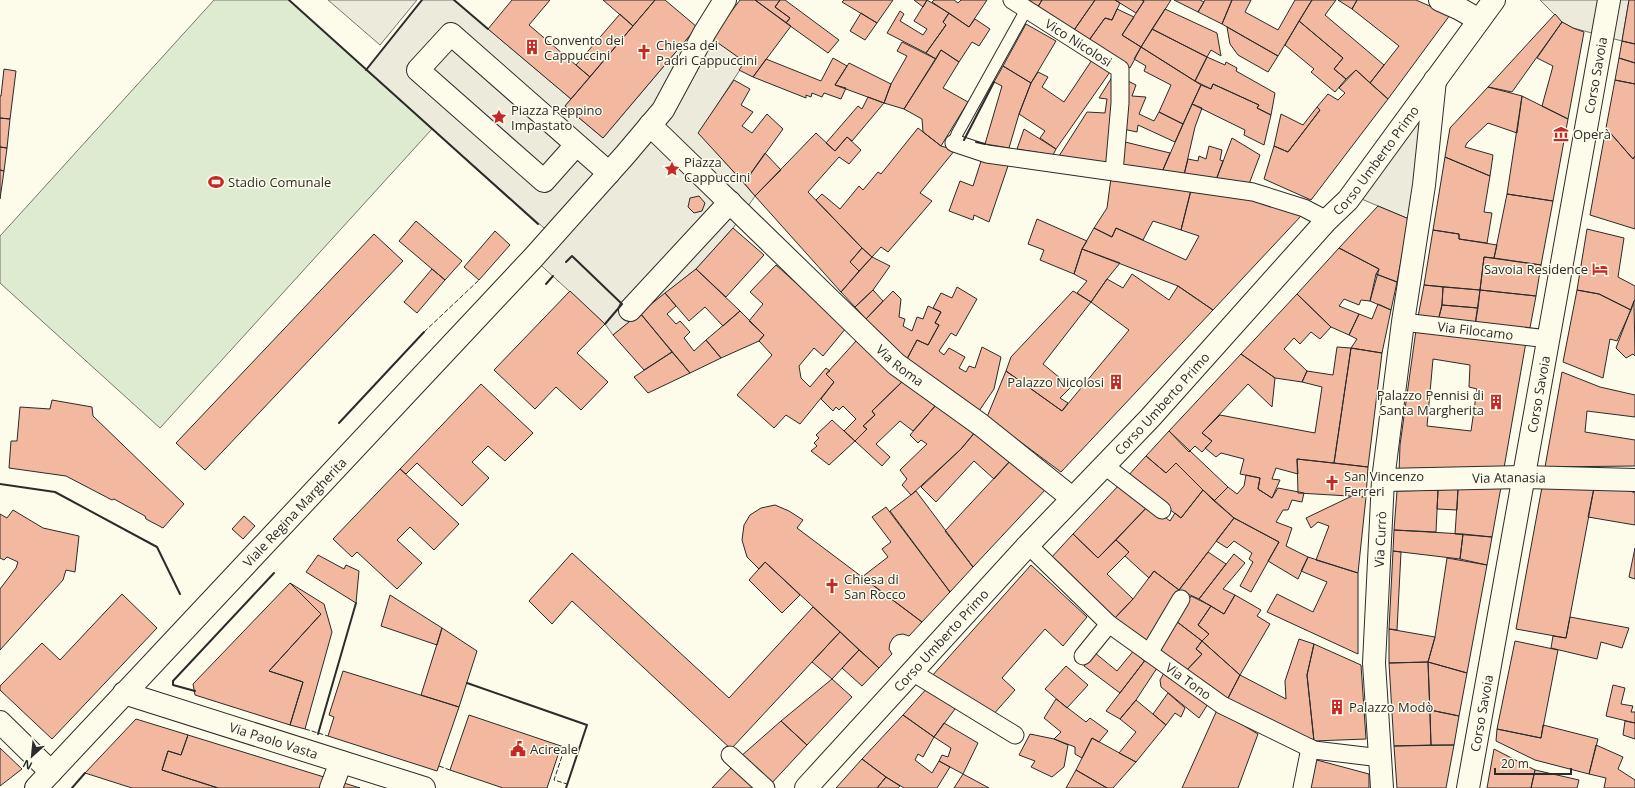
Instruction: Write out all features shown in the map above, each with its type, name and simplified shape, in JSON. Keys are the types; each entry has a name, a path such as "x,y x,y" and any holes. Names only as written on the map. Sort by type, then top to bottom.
{"street":[{"name":"Viale Regina Margherita","path":"43,780 553,236 663,110 704,32 725,0"},
{"name":"Vico Nicolosi","path":"1012,0 1120,69 1120,103 1114,172"},
{"path":"1440,0 1479,20"},
{"name":"Corso Umberto Primo","path":"806,788 1028,545 1072,498 1105,466 1327,220 1348,200 1494,0"},
{"name":"Corso Savoia","path":"1468,788 1609,0"},
{"path":"576,145 544,181 418,70 451,34 608,173"},
{"name":"Via Currò","path":"1382,788 1374,663 1383,480 1403,322 1424,185 1435,80"},
{"name":"Via Roma","path":"650,125 896,364 981,425 1072,498"},
{"path":"954,143 987,154 1253,192 1304,208 1327,220"},
{"path":"630,310 736,208"},
{"name":"Via Filocamo","path":"1403,322 1548,339"},
{"path":"1105,466 1162,510"},
{"name":"Via Atanasia","path":"1383,480 1523,477 1635,480"},
{"name":"Via Tono","path":"1028,545 1109,624 1222,705 1314,750 1381,758"},
{"path":"1149,653 1180,599"},
{"path":"1083,656 1109,624"},
{"path":"912,672 1015,735"},
{"name":"Via Paolo Vasta","path":"124,693 424,788"},
{"path":"0,722 43,780"},
{"path":"1302,788 1310,748"},
{"path":"730,755 766,788"},
{"path":"331,788 341,762"}],"lane":[{"path":"954,143 957,134 1026,10"}],"green space":[{"name":"Stadio Comunale","path":"214,0 289,0 432,129 160,428 0,283 0,236"}],"shaded area":[{"path":"328,0 417,0 380,45"},
{"path":"422,0 454,0 571,99 565,106 603,138 697,27 745,62 699,133 755,196 733,228 696,269 613,335 605,324 533,258 553,236 366,70"},
{"path":"1540,0 1629,0 1622,41 1573,28 1562,22"},
{"path":"1435,80 1409,219 1352,195"}],"building":[{"name":"Convento dei Cappuccini","path":"512,0 550,0 529,25 590,77 571,99 488,29"},
{"name":"Convento dei Cappuccini","path":"603,0 655,0 633,26"},
{"name":"Chiesa dei Padri Cappuccini","path":"655,0 665,0 697,27 603,138 565,106"},
{"path":"740,0 755,0 791,26 753,77 739,70 745,62 711,38"},
{"path":"755,0 780,0 775,7 790,18 786,23"},
{"path":"780,0 785,0 839,40 828,53 786,23 790,18 775,7"},
{"path":"844,0 893,0 877,23 842,2"},
{"path":"914,0 927,0 923,7"},
{"path":"927,0 949,13 943,22 946,25 926,53 887,33 900,11 904,14 900,21 923,35 927,29 914,21"},
{"path":"934,0 954,0 958,3 961,0 987,0 969,27 932,2"},
{"path":"1021,0 1042,0 1036,10"},
{"path":"1042,0 1095,0 1072,33 1036,10"},
{"path":"1095,0 1115,0 1120,3 1112,20 1105,18 1087,43 1072,33"},
{"path":"1115,0 1142,0 1144,1 1136,13"},
{"path":"1142,0 1171,0 1141,47 1122,35 1144,1"},
{"path":"1174,0 1200,0 1204,2 1198,12"},
{"path":"1205,0 1232,0 1222,24 1198,12"},
{"path":"1232,0 1251,0 1245,12 1278,30 1295,0 1312,0 1278,56 1222,24"},
{"path":"1312,0 1336,0 1325,15 1384,65 1370,83 1356,70 1346,79 1334,69 1343,58 1299,21"},
{"path":"1338,0 1357,0 1352,9"},
{"path":"1357,0 1416,0 1450,15 1388,99 1370,83 1399,46 1352,9"},
{"path":"1629,0 1635,0 1635,44 1622,41"},
{"path":"1117,9 1134,17 1122,35 1141,47 1130,68 1087,43 1105,18 1112,20"},
{"path":"1165,9 1217,33 1221,56 1211,50 1207,57 1152,29"},
{"path":"861,13 877,23 865,40 850,31"},
{"path":"949,13 969,27 975,19 990,29 979,46 972,42 959,62 941,50 936,59 926,53 946,25 943,22"},
{"path":"620,14 633,26 590,77 576,65"},
{"path":"1555,14 1562,22 1512,92 1488,87"},
{"path":"1299,21 1343,58 1334,69 1346,79 1335,92 1311,72 1314,69 1285,45"},
{"path":"1562,22 1584,32 1568,119 1542,106 1553,66 1537,58"},
{"path":"1026,24 1056,41 1031,83 1003,66"},
{"path":"1227,27 1278,56 1268,72 1238,55 1230,44"},
{"path":"1152,29 1207,57 1195,81 1141,47"},
{"path":"1622,41 1635,44 1635,63 1619,58"},
{"path":"902,42 936,59 904,109 884,103 891,84 907,56 897,51"},
{"path":"1141,47 1201,85 1183,124 1159,112 1171,85 1144,71 1146,66 1134,59"},
{"path":"941,50 959,62 943,88 968,102 941,146 923,132 922,119 904,109"},
{"path":"1207,57 1225,65 1226,62 1237,68 1236,71 1275,93 1271,115 1257,108 1259,105 1213,84 1211,89 1195,81"},
{"path":"833,58 847,66 835,85 846,88 841,99 824,93 822,97 812,93 811,97 806,95 806,98 753,77 766,59 821,81"},
{"path":"1619,58 1635,63 1635,84 1615,80"},
{"path":"1092,60 1110,72 1056,149 1040,138 1045,131 1019,114 1031,83 1038,72 1048,77 1042,87 1064,102"},
{"path":"849,63 891,84 884,103 835,85"},
{"path":"1003,66 1031,83 1019,114 1009,148 985,144 1002,86 994,82"},
{"path":"4,69 16,71 10,119 0,118 0,96"},
{"path":"1356,70 1388,99 1311,200 1264,179 1274,146 1288,152 1320,110 1317,107 1328,94 1338,100 1345,93 1339,88"},
{"path":"1114,74 1108,164 1059,156 1087,112 1105,113 1107,99 1099,98"},
{"path":"734,80 750,89 741,105 753,112 742,126 752,133 767,114 783,129 744,183 698,133"},
{"path":"1126,80 1136,85 1132,96 1146,97 1139,114 1154,121 1159,112 1183,124 1175,142 1138,125 1137,132 1123,129"},
{"path":"1615,80 1635,84 1635,156 1633,159 1606,128"},
{"path":"1213,84 1259,105 1257,108 1271,115 1264,145 1244,135 1245,130 1192,104 1201,85 1211,89"},
{"path":"1488,87 1522,96 1517,133 1488,123 1467,143 1465,147 1493,155 1490,176 1445,157 1450,128"},
{"path":"1522,96 1568,119 1553,201 1507,194"},
{"path":"868,97 884,103 852,141 847,137 835,151 826,143 858,106 862,109"},
{"path":"1192,104 1202,108 1195,127 1184,175 1162,172"},
{"path":"1317,107 1320,110 1288,152 1274,146 1281,114 1303,125"},
{"path":"0,118 10,119 7,148 0,147"},
{"path":"918,128 941,146 955,150 920,193 932,201 888,252 881,247 872,257 816,200 822,194 840,209 859,186 863,190 878,172 881,174"},
{"path":"1606,128 1633,159 1635,156 1635,229 1590,215"},
{"path":"1024,129 1056,149 1053,155 1017,149"},
{"path":"816,133 835,151 847,137 861,150 849,164 839,157 808,192 862,248 850,262 859,271 841,292 755,196"},
{"path":"1232,138 1260,155 1249,184 1216,180"},
{"path":"1121,141 1170,153 1162,172 1120,166"},
{"path":"1209,146 1222,150 1220,160 1223,161 1216,180 1184,175 1188,159 1198,161 1199,156 1206,159"},
{"path":"0,147 7,148 4,171 0,170"},
{"path":"765,153 781,170 755,196 744,183"},
{"path":"1445,157 1490,176 1484,212 1492,213 1487,243 1459,239 1459,234 1433,230"},
{"path":"982,158 1009,163 989,222 974,215 973,220 949,211 960,181 973,186"},
{"path":"0,170 4,171 0,199"},
{"path":"1111,178 1191,190 1181,230 1153,221 1143,240 1116,228 1112,237 1094,228 1107,208"},
{"path":"1191,190 1262,200 1301,216 1213,310 1178,286 1082,249 1094,228 1112,237 1116,228 1186,260 1199,236 1181,230"},
{"path":"1507,194 1553,201 1541,265 1494,258"},
{"path":"699,196 705,203 702,211 694,213 688,207 690,198"},
{"path":"1378,206 1409,219 1397,282 1376,274 1379,269 1339,248"},
{"path":"1037,219 1087,241 1082,249 1074,274 1040,260 1044,250 1028,244"},
{"path":"416,221 462,261 445,280 399,241"},
{"path":"733,228 764,255 726,297 696,269"},
{"name":"Savoia Residence","path":"1587,229 1624,238 1618,277 1635,286 1635,299 1631,310 1599,294 1577,290"},
{"path":"1433,230 1459,234 1459,239 1497,245 1494,258 1484,257 1480,290 1424,285"},
{"path":"495,231 510,245 479,280 464,267"},
{"path":"374,234 403,261 205,470 176,443"},
{"path":"862,248 872,257 859,271 850,262"},
{"path":"1339,248 1379,269 1370,301 1361,300 1359,305 1344,299 1339,306 1359,314 1349,335 1331,327 1297,294"},
{"path":"1082,249 1120,263 1091,302 1077,293 1087,281 1074,274"},
{"path":"872,257 890,266 873,290 855,307 841,292"},
{"path":"1484,257 1541,265 1536,296 1480,290"},
{"path":"776,265 846,328 823,356 814,348 799,366 801,378 810,387 826,368 830,371 826,374 834,382 800,424 786,415 774,428 737,395 772,355 759,341 764,335 749,321 763,304 750,292"},
{"path":"432,269 445,280 417,313 404,302"},
{"path":"696,269 740,311 723,326 705,307 689,321 665,293"},
{"name":"Palazzo Nicolosi","path":"1132,274 1169,300 1178,286 1213,310 1061,472 987,417 1006,371 1062,411 1129,330 1091,302 1107,279 1123,288"},
{"path":"1376,274 1397,282 1391,310 1370,301"},
{"path":"1424,285 1443,287 1442,305 1438,321 1418,317"},
{"path":"957,287 977,299 956,336 951,333 939,351 944,355 949,348 965,357 959,368 966,372 969,366 975,368 982,347 1001,357 994,389 979,411 907,359 917,340 928,345 939,325 935,323 941,312 933,308 941,293 952,298"},
{"path":"1443,287 1480,290 1478,308 1442,305"},
{"path":"873,290 883,301 866,319 855,307"},
{"path":"1480,290 1536,296 1529,333 1475,325"},
{"path":"1577,290 1599,294 1631,310 1617,341 1610,339 1603,378 1563,362"},
{"path":"570,291 605,324 577,353 608,382 581,410 556,387 535,409 494,370"},
{"path":"893,291 901,299 899,317 905,319 903,326 912,331 917,317 923,319 928,306 941,312 935,323 939,325 928,345 917,340 907,359 866,319"},
{"path":"1073,291 1091,302 1043,364 1071,387 1060,398 1068,403 1062,411 1006,371 1011,357"},
{"path":"665,293 676,306 667,314 676,324 680,321 690,332 684,338 694,351 706,340 721,358 690,373 640,313"},
{"path":"1297,294 1331,327 1320,339 1311,332 1300,344 1294,338 1284,349 1307,371 1302,382 1275,378 1241,354"},
{"path":"1634,301 1635,356 1633,354 1626,358 1616,348"},
{"path":"1378,304 1391,310 1382,353 1351,348 1357,339 1349,335 1359,314 1372,319"},
{"path":"1442,305 1478,308 1475,325 1438,321"},
{"path":"740,311 764,335 759,341 721,358 706,340"},
{"path":"640,313 672,352 644,370 613,335"},
{"name":"Palazzo Pennisi di Santa Margherita","path":"1416,330 1526,342 1504,468 1399,473 1400,445","holes":["1433,359 1470,365 1469,387 1477,389 1471,431 1427,426"]},
{"path":"857,340 904,380 872,411 875,415 863,426 867,429 855,441 844,431 856,419 843,406 839,410 836,407 833,411 821,399 834,382 826,374"},
{"path":"1337,347 1351,348 1334,463 1297,459 1298,474 1276,468 1272,479 1280,480 1272,498 1258,489 1260,478 1240,474 1244,459 1221,453 1216,457 1205,448 1212,441 1202,433 1220,415 1315,433 1322,387 1302,382 1307,371 1333,375"},
{"path":"1351,348 1382,353 1368,467 1334,463"},
{"path":"672,352 690,373 648,393 634,377"},
{"path":"1241,354 1275,378 1272,407 1248,384 1202,433 1212,441 1202,452 1195,446 1189,452 1169,431"},
{"path":"1562,372 1600,387 1635,395 1635,417 1587,411 1585,432 1635,440 1635,466 1545,467"},
{"path":"904,380 936,405 913,431 900,421 876,444 890,457 882,466 855,441 867,429 863,426 875,415 872,411"},
{"path":"481,384 533,433 505,461 488,446 472,462 489,478 462,506 417,463 406,474 400,469"},
{"path":"52,400 92,407 93,416 184,504 163,528 114,499 112,500 66,476 9,468 11,441 17,441 20,407 50,409"},
{"path":"936,405 976,431 961,449 911,495 902,485 907,479 900,470 927,444 921,440 918,443 910,435"},
{"path":"832,420 855,441 829,465 811,451 817,446 814,443 819,438 816,435"},
{"path":"976,431 1011,460 994,479 974,461 936,502 921,487 961,449"},
{"path":"1169,431 1228,487 1214,501 1176,463 1166,473 1146,456"},
{"path":"1146,456 1166,473 1176,463 1203,490 1181,518 1127,477"},
{"name":"San Vincenzo Ferreri","path":"1297,459 1368,467 1366,497 1298,493"},
{"path":"1011,460 1046,489 973,567 945,531"},
{"path":"400,469 459,524 434,550 410,527 397,540 422,563 397,589 357,552 352,557 333,539"},
{"path":"1246,475 1260,478 1258,489 1272,498 1278,488 1304,493 1302,502 1292,500 1288,510 1283,510 1276,522 1292,528 1286,546 1308,557 1298,579 1268,561 1279,542 1234,518 1214,501 1228,487 1237,494 1244,486"},
{"path":"1120,484 1149,505 1098,558 1073,534"},
{"path":"1501,487 1492,537 1455,534 1458,489"},
{"path":"1542,487 1594,488 1566,638 1516,629"},
{"path":"1594,488 1628,490 1635,493 1635,525 1588,517"},
{"path":"1458,489 1457,510 1437,509 1438,490"},
{"path":"1203,490 1234,518 1179,590 1154,571 1149,578 1125,556 1129,552 1116,540 1149,505 1170,521 1175,513 1181,518"},
{"path":"1438,490 1436,532 1394,530 1397,491"},
{"path":"916,491 973,567 950,592 890,511"},
{"path":"1352,496 1366,497 1358,573 1316,560 1329,526 1318,522 1311,528 1306,518"},
{"name":"Chiesa di San Rocco","path":"775,505 789,511 803,520 797,528 922,622 909,636 903,634 897,635 893,638 889,649 892,654 879,668 765,562 759,569 747,557 742,540 744,525 750,515 761,508"},
{"path":"886,507 950,592 922,622 862,577 888,557 882,549 891,542 872,517"},
{"path":"13,510 43,528 79,536 75,572 66,570 63,580 0,650 0,589 16,568 18,562 7,557 4,560 0,558 0,514 7,518"},
{"path":"244,516 255,526 243,539 232,529"},
{"path":"1234,518 1279,542 1251,592 1240,586 1253,562 1249,559 1252,553 1234,541 1227,548 1216,541"},
{"path":"1394,530 1463,534 1460,559 1393,551"},
{"path":"1073,534 1098,558 1116,540 1129,552 1107,574 1133,599 1114,619 1051,558"},
{"path":"1463,534 1492,537 1487,565 1460,559"},
{"path":"1635,548 1635,579 1629,577"},
{"path":"1393,551 1401,552 1397,630 1389,629"},
{"path":"1208,552 1226,564 1199,599 1179,590"},
{"path":"572,553 729,698 813,607 840,632 731,749 572,601 552,624 529,601"},
{"path":"1234,554 1245,563 1223,589 1235,595 1224,614 1199,599"},
{"path":"318,555 344,569 346,565 359,571 356,603 306,572"},
{"path":"1308,557 1358,573 1358,654 1267,612 1277,594 1313,612 1327,582 1301,571"},
{"path":"1447,558 1487,565 1467,673 1428,662 1435,637"},
{"path":"765,562 800,595 782,613 749,580"},
{"path":"1031,565 1087,617 1063,646 1045,629 1002,678 1015,690 992,716 931,677"},
{"path":"1154,571 1179,590 1149,644 1114,619 1133,599"},
{"path":"290,583 321,614 269,671 303,682 290,725 195,695 193,684"},
{"path":"290,583 324,604 332,632 305,729 290,725 303,682 269,671 321,614"},
{"path":"122,594 157,628 52,739 0,690 0,686 42,643 60,660"},
{"path":"390,595 442,628 437,645 381,626"},
{"path":"1235,595 1261,610 1257,616 1270,624 1240,675 1202,641 1209,634 1198,625 1211,606 1224,614"},
{"path":"1191,596 1211,606 1198,625 1209,634 1202,641 1176,621"},
{"path":"1570,617 1629,628 1622,648 1601,642 1597,659 1551,648 1553,636 1566,638"},
{"path":"1176,621 1202,641 1196,649 1202,654 1186,671 1158,650"},
{"path":"442,628 477,651 459,707 421,695"},
{"path":"1389,629 1435,637 1428,662 1389,663"},
{"path":"840,632 859,650 832,679 812,662"},
{"path":"1299,639 1314,644 1307,675 1314,741 1227,700 1240,675 1286,699 1285,681"},
{"path":"1202,641 1240,675 1227,700 1186,671 1202,654 1196,649"},
{"path":"1515,641 1558,650 1541,738 1497,729"},
{"name":"Palazzo Modò","path":"1314,644 1361,665 1366,739 1314,741 1307,675"},
{"path":"1135,649 1146,659 1120,693 1084,666 1095,653 1117,671"},
{"path":"859,650 879,668 862,686 842,668"},
{"path":"1146,659 1157,668 1136,700 1120,719 1106,711"},
{"path":"1428,662 1467,673 1459,716 1430,710"},
{"path":"1428,662 1431,745 1394,746 1389,663"},
{"path":"1066,666 1088,685 1067,708 1045,689"},
{"path":"343,671 459,707 437,771 328,736 334,717 329,715"},
{"path":"1164,673 1208,704 1199,718 1161,687 1160,680"},
{"path":"832,679 852,697 807,745 781,721"},
{"path":"1613,685 1625,688 1621,704 1633,706 1631,712 1635,712 1635,723 1606,716"},
{"path":"929,686 958,705 934,737 903,715"},
{"path":"1168,693 1185,708 1181,717 1175,713 1166,725 1153,714"},
{"path":"1056,699 1086,722 1090,718 1108,731 1099,742 1092,738 1082,758 1075,754 1075,747 1054,739 1061,732 1044,718"},
{"path":"1136,700 1166,725 1136,762 1119,753 1136,732 1120,719"},
{"path":"1217,710 1258,734 1238,788 1182,788"},
{"path":"1430,710 1459,716 1454,745 1431,745"},
{"path":"469,715 561,746 547,788 503,788 450,770"},
{"path":"903,715 934,737 923,757 918,754 915,760 932,773 939,761 950,767 937,788 904,788 862,759"},
{"path":"136,719 188,735 181,755 168,751 162,770 218,788 132,788 85,773"},
{"path":"781,721 807,745 770,785 740,757"},
{"path":"1625,721 1635,723 1635,739 1623,735"},
{"path":"944,723 978,743 963,774 939,761 942,755 948,757 951,748 934,737"},
{"path":"1543,725 1598,739 1589,774 1535,760 1496,741 1497,729 1541,738"},
{"path":"1030,734 1054,739 1068,745 1064,767 1052,777 1031,767 1035,761 1019,755"},
{"path":"188,735 324,777 320,788 218,788 162,770 168,751 181,755"},
{"path":"1092,738 1136,762 1113,788 1107,788 1076,770"},
{"path":"1454,745 1446,788 1397,788 1394,746"},
{"path":"1596,745 1623,757 1618,769 1635,780 1635,788 1604,788 1606,778 1589,774"},
{"path":"0,748 22,769 0,786"},
{"path":"1494,749 1535,770 1531,788 1487,788"},
{"path":"862,759 886,777 877,788 836,788"},
{"path":"1313,759 1369,774 1369,788 1308,788"},
{"path":"733,766 756,788 712,788"},
{"path":"1076,770 1107,788 1066,788"},
{"path":"1535,770 1579,780 1577,788 1531,788"},
{"path":"963,774 989,788 954,788"},
{"path":"886,777 900,786 898,788 877,788"},
{"path":"344,783 360,788 342,788"}],"fence":[{"path":"424,332 479,280"},
{"path":"305,729 328,736"},
{"path":"561,746 565,747 554,780 567,784"},
{"path":"439,766 450,770"}],"wall":[{"path":"289,0 538,224"},
{"path":"366,70 422,0"},
{"path":"454,0 488,29"},
{"path":"964,140 994,82"},
{"path":"976,142 985,144"},
{"path":"566,262 572,256 622,304"},
{"path":"546,284 553,276"},
{"path":"605,324 622,304"},
{"path":"339,423 424,332"},
{"path":"0,484 55,492 157,547 180,594"},
{"path":"195,691 173,685 173,681 274,573"},
{"path":"318,734 356,603"},
{"path":"467,683 587,725 566,788"},
{"path":"72,788 85,773"}],"place":[{"name":"Convento dei Cappuccini","path":"532,47"},
{"name":"Chiesa dei Padri Cappuccini","path":"644,52"},
{"name":"Piazza Peppino Impastato","path":"499,117"},
{"name":"Operà","path":"1561,134"},
{"name":"Piazza Cappuccini","path":"672,169"},
{"name":"Stadio Comunale","path":"216,182"},
{"name":"Savoia Residence","path":"1600,269"},
{"name":"Palazzo Nicolosi","path":"1116,382"},
{"name":"Palazzo Pennisi di Santa Margherita","path":"1496,402"},
{"name":"San Vincenzo Ferreri","path":"1332,483"},
{"name":"Chiesa di San Rocco","path":"832,586"},
{"name":"Palazzo Modò","path":"1337,707"},
{"name":"Acireale","path":"518,749"}]}
